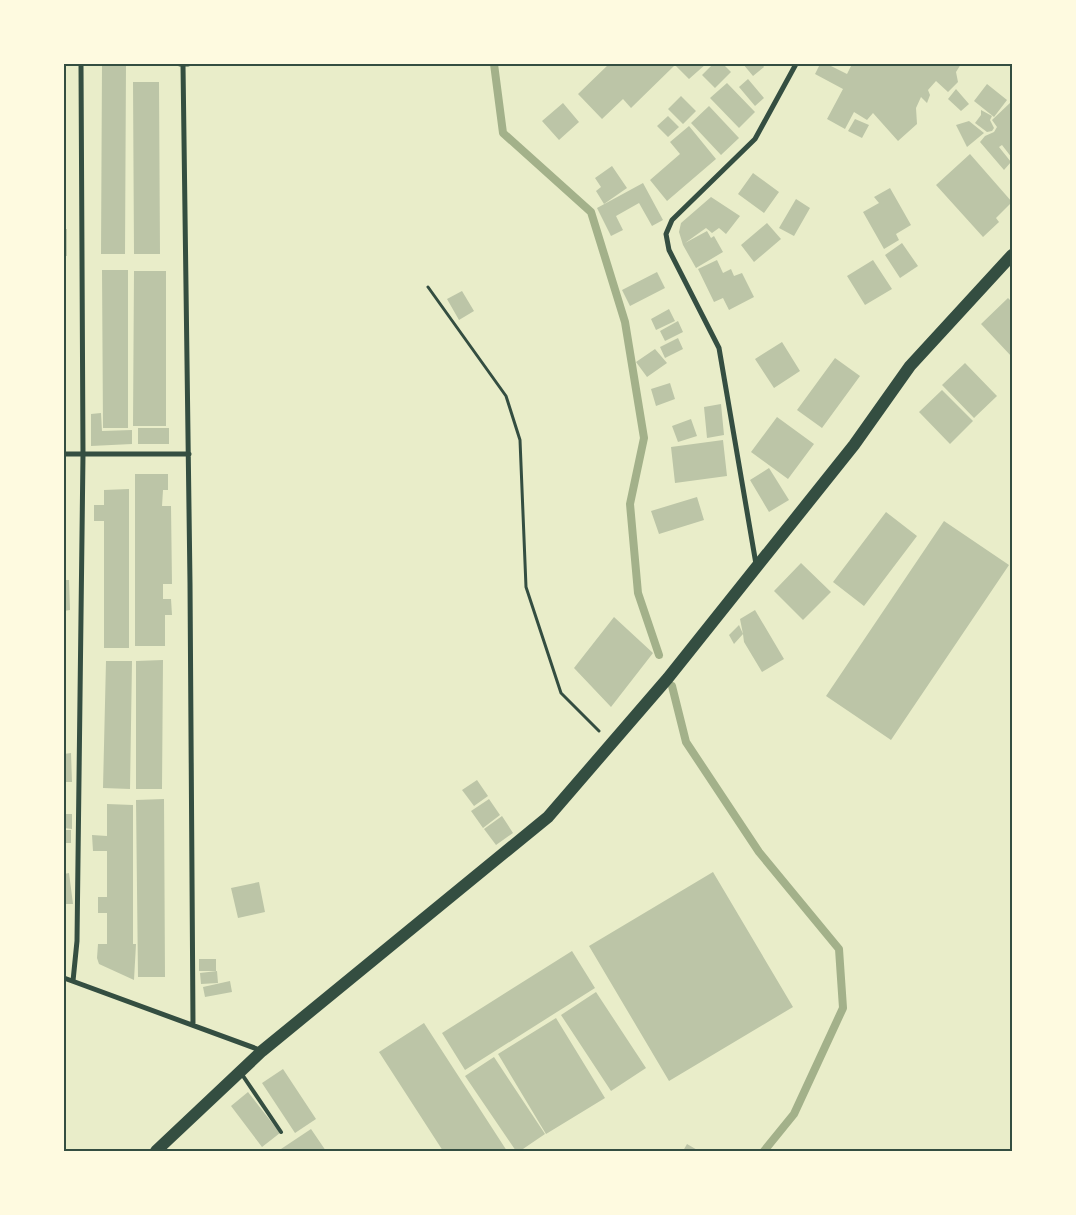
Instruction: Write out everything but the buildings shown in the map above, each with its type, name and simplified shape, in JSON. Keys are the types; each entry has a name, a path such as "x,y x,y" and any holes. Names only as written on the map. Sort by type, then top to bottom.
{"main road":[{"path":"156,1151 262,1051 548,817 668,678 854,445 910,366 1012,255"}],"street":[{"path":"73,981 77,941 83,454 81,64"},
{"path":"184,64 193,1025"},
{"path":"757,567 719,348 669,250 666,234 672,220 755,139 796,64"},
{"path":"64,454 189,454"},
{"path":"64,978 262,1051"}],"lane":[{"path":"240,1072 281,1132"}],"path":[{"path":"428,287 506,396 520,440 526,587 561,693 611,743"}],"waterway":[{"path":"494,64 503,133 591,212 625,322 644,438 630,504 638,593 659,655"},
{"path":"672,686 686,742 759,852 839,949 843,1008 794,1114 764,1151"}]}
